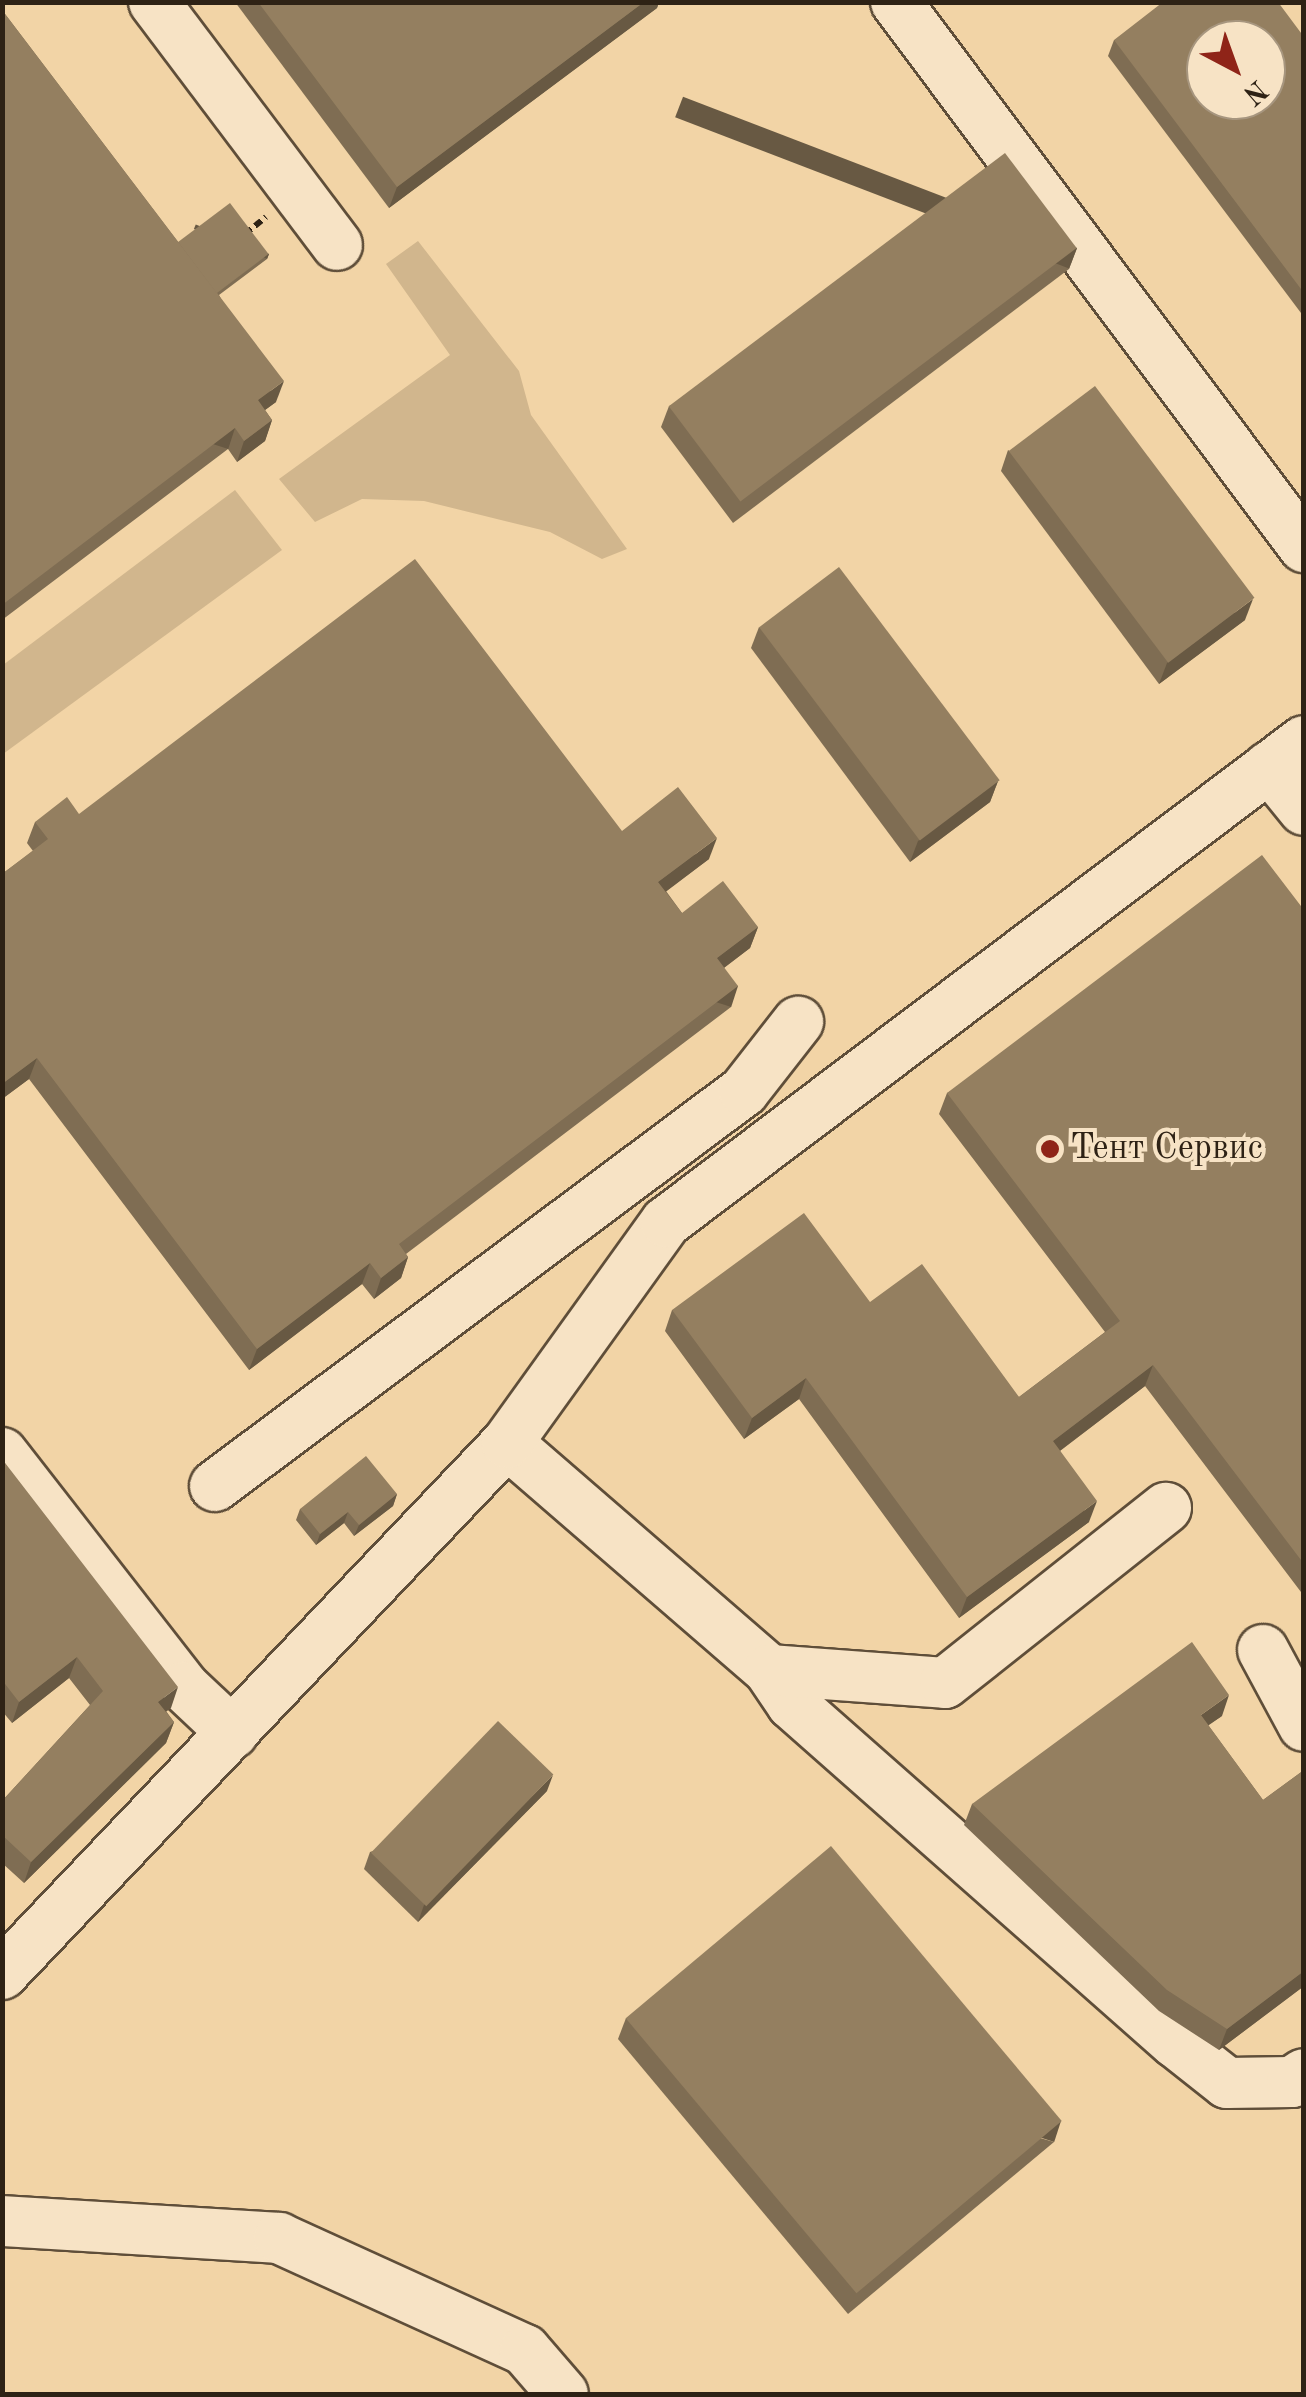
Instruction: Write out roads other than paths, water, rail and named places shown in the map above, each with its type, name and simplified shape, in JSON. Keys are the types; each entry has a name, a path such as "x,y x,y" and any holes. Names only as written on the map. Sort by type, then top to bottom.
{"lane":[{"path":"154,2 337,246"},
{"path":"896,2 1304,547"},
{"path":"2,1974 508,1443 666,1222 1286,754 1304,810"},
{"path":"215,1486 744,1091 798,1022"},
{"path":"508,1443 770,1670 792,1704 1227,2084 1292,2082 1304,2074"},
{"path":"2,1452 184,1687 233,1734"},
{"path":"770,1670 945,1683 1166,1508"},
{"path":"1264,1650 1304,1726"},
{"path":"2,2221 278,2238 525,2350 563,2394"}],"place":[{"name":"Тент Сервис","path":"1050,1149"}]}
